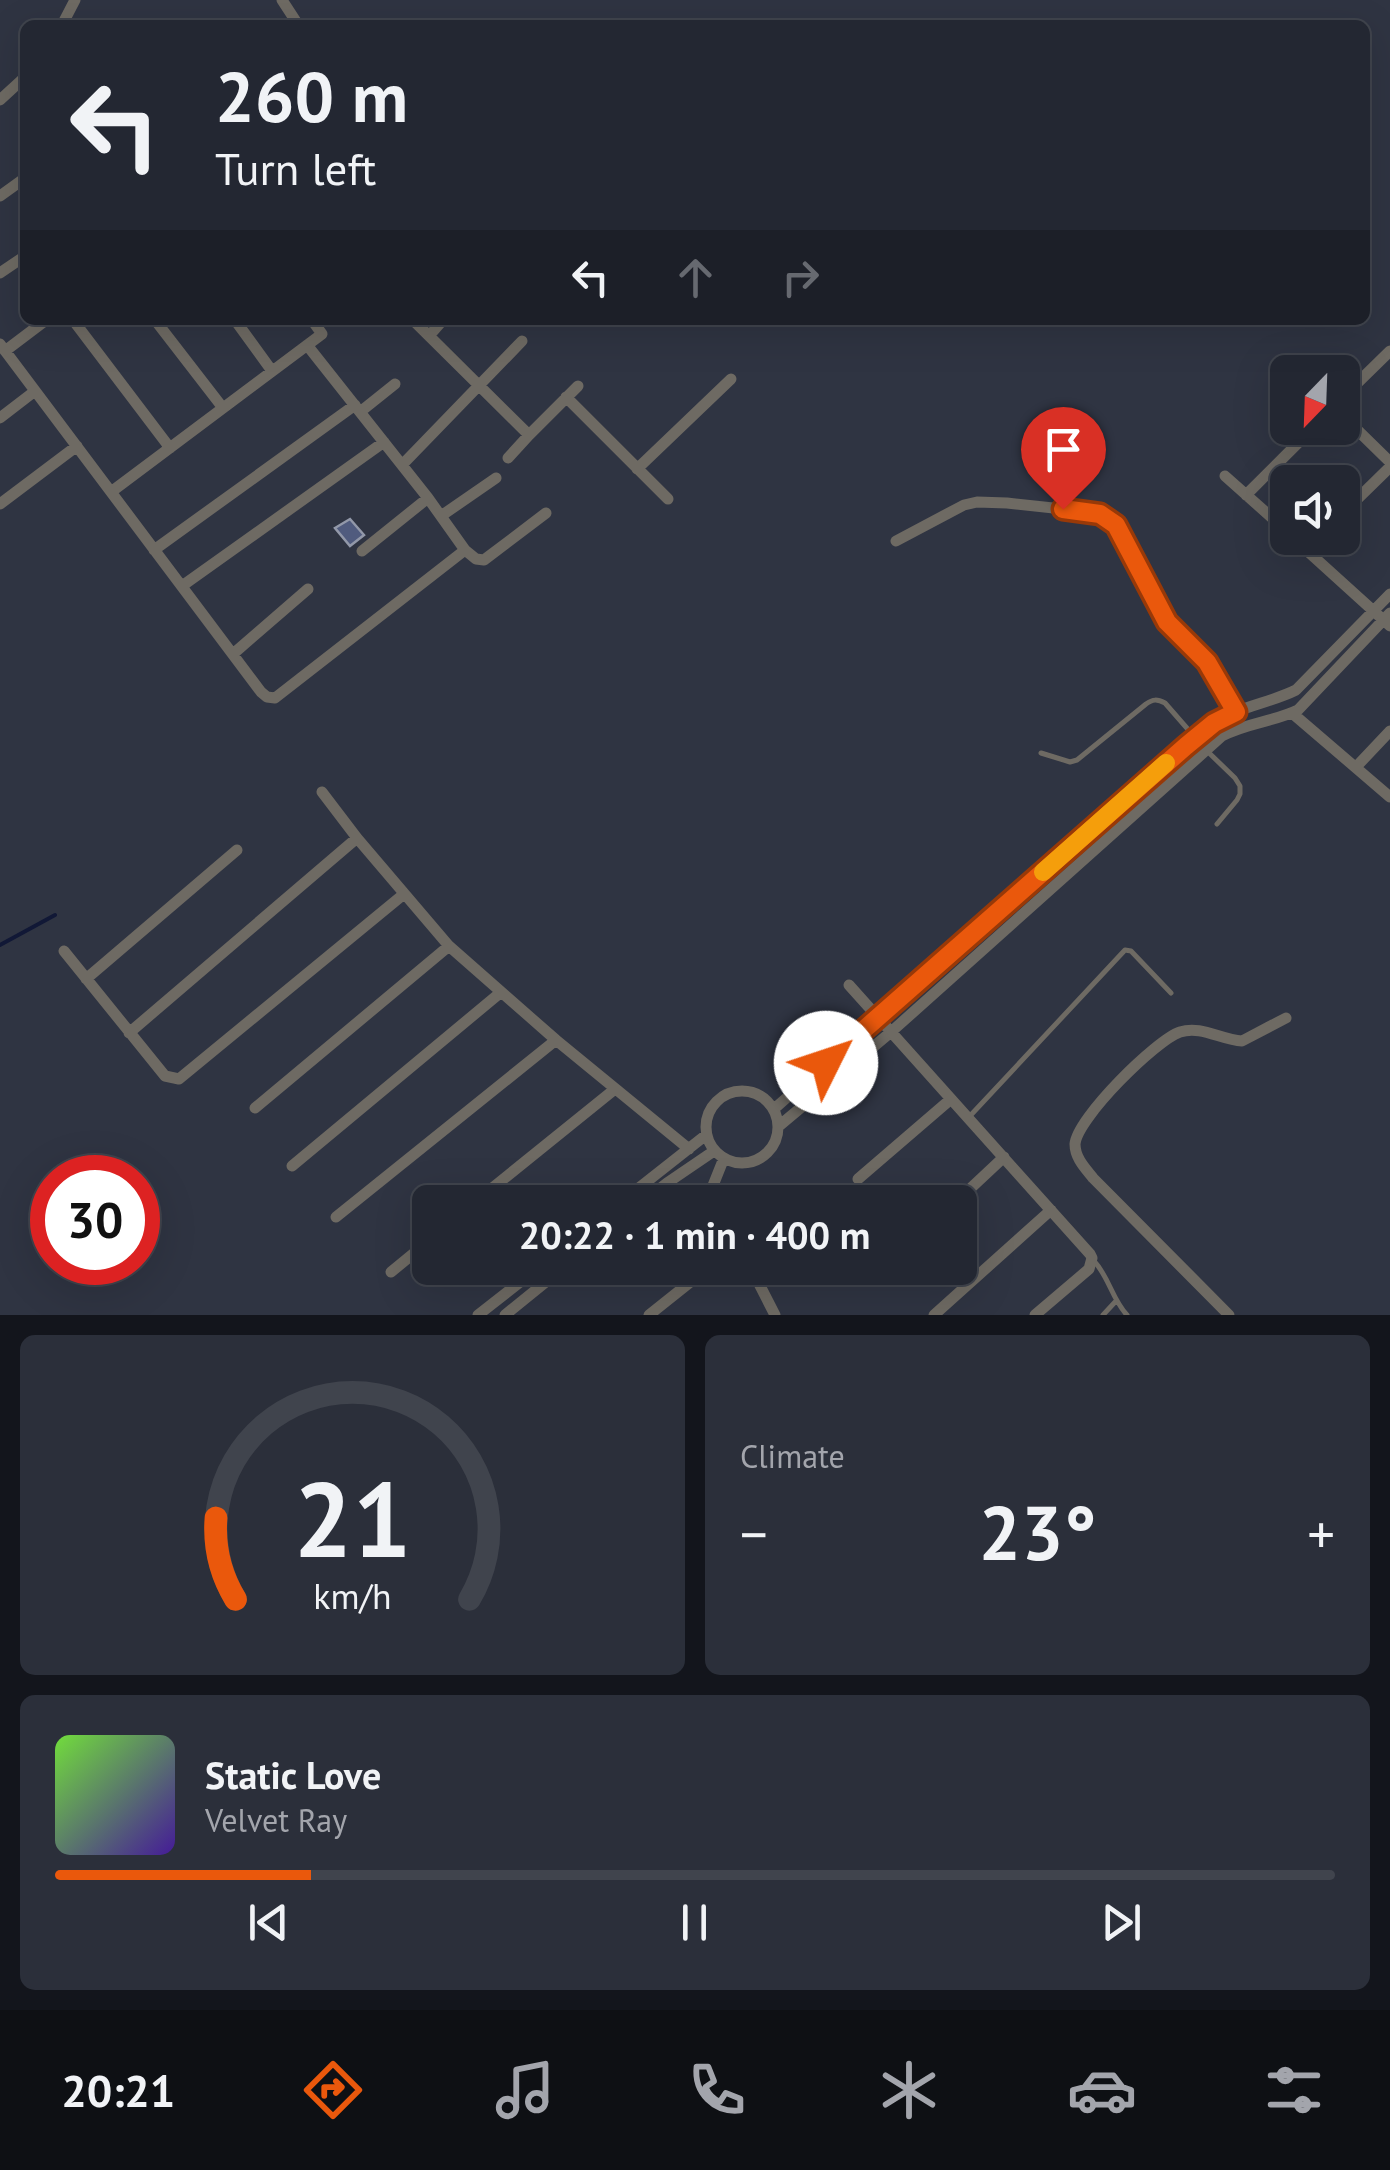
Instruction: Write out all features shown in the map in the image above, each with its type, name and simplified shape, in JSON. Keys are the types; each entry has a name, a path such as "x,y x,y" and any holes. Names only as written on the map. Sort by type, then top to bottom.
{"street":[{"path":"0,100 20,82"},
{"path":"38,325 2,347 267,697 276,698 465,550"},
{"path":"76,325 170,448"},
{"path":"159,325 223,408"},
{"path":"239,325 272,371"},
{"path":"111,492 322,334 316,325"},
{"path":"418,325 530,434"},
{"path":"429,336 439,325"},
{"path":"402,466 522,341"},
{"path":"307,345 476,560 484,560 546,513"},
{"path":"1360,380 1390,351"},
{"path":"638,469 731,379"},
{"path":"154,550 395,384"},
{"path":"508,458 578,386"},
{"path":"0,418 35,391"},
{"path":"566,397 668,499"},
{"path":"1360,433 1390,464 1360,495"},
{"path":"182,586 384,442"},
{"path":"1246,495 1296,445"},
{"path":"0,504 77,446"},
{"path":"1225,476 1270,516"},
{"path":"441,516 496,478"},
{"path":"362,551 428,498"},
{"path":"896,541 964,504 977,502 1100,514 1116,525 1167,622 1207,662 1236,712"},
{"path":"1313,555 1384,617"},
{"path":"233,654 308,589"},
{"path":"779,1126 891,1032 1206,750 1233,730 1298,710 1384,617 1390,594"},
{"path":"774,1110 1195,738 1236,712 1296,690 1384,617"},
{"path":"1292,714 1390,797"},
{"path":"1356,768 1390,731"},
{"path":"322,792 450,946 500,993 689,1149"},
{"path":"129,1033 357,838"},
{"path":"86,978 236,850"},
{"path":"64,951 165,1076 179,1079 404,894"},
{"path":"255,1108 450,946"},
{"path":"849,985 1092,1258 1088,1269 1035,1315"},
{"path":"292,1166 500,993"},
{"path":"1230,1315 1082,1166 1076,1155 1076,1139 1091,1112 1168,1037 1194,1030 1242,1041 1286,1018"},
{"path":"336,1217 556,1040"},
{"path":"497,1185 614,1089"},
{"path":"732,1092 754,1093 774,1110 779,1126 777,1138 772,1149 752,1162 741,1164 719,1155 706,1135 708,1113 714,1103 732,1092"},
{"path":"858,1178 951,1099"},
{"path":"643,1185 706,1135"},
{"path":"670,1185 719,1155"},
{"path":"713,1185 719,1155"},
{"path":"975,1185 1004,1158"},
{"path":"934,1315 1051,1210"},
{"path":"391,1272 412,1255"},
{"path":"478,1315 516,1285"},
{"path":"505,1315 543,1285"},
{"path":"649,1315 687,1285"},
{"path":"760,1285 775,1315"}],"lane":[{"path":"1041,753 1070,762 1077,760 1152,700 1165,703 1240,786 1237,800 1218,824"},
{"path":"968,1118 1120,953 1131,951 1171,993"},
{"path":"1092,1258 1127,1315"},
{"path":"1102,1315 1116,1301"}],"building":[{"path":"350,519 364,535 350,546 335,528"}],"waterway":[{"path":"0,945 55,915"}],"slow traffic":[{"path":"1043,872 1166,763"}],"route":[{"path":"826,1063 1186,746 1214,723 1236,712 1207,662 1167,622 1116,525 1100,514 1063,509"}]}
